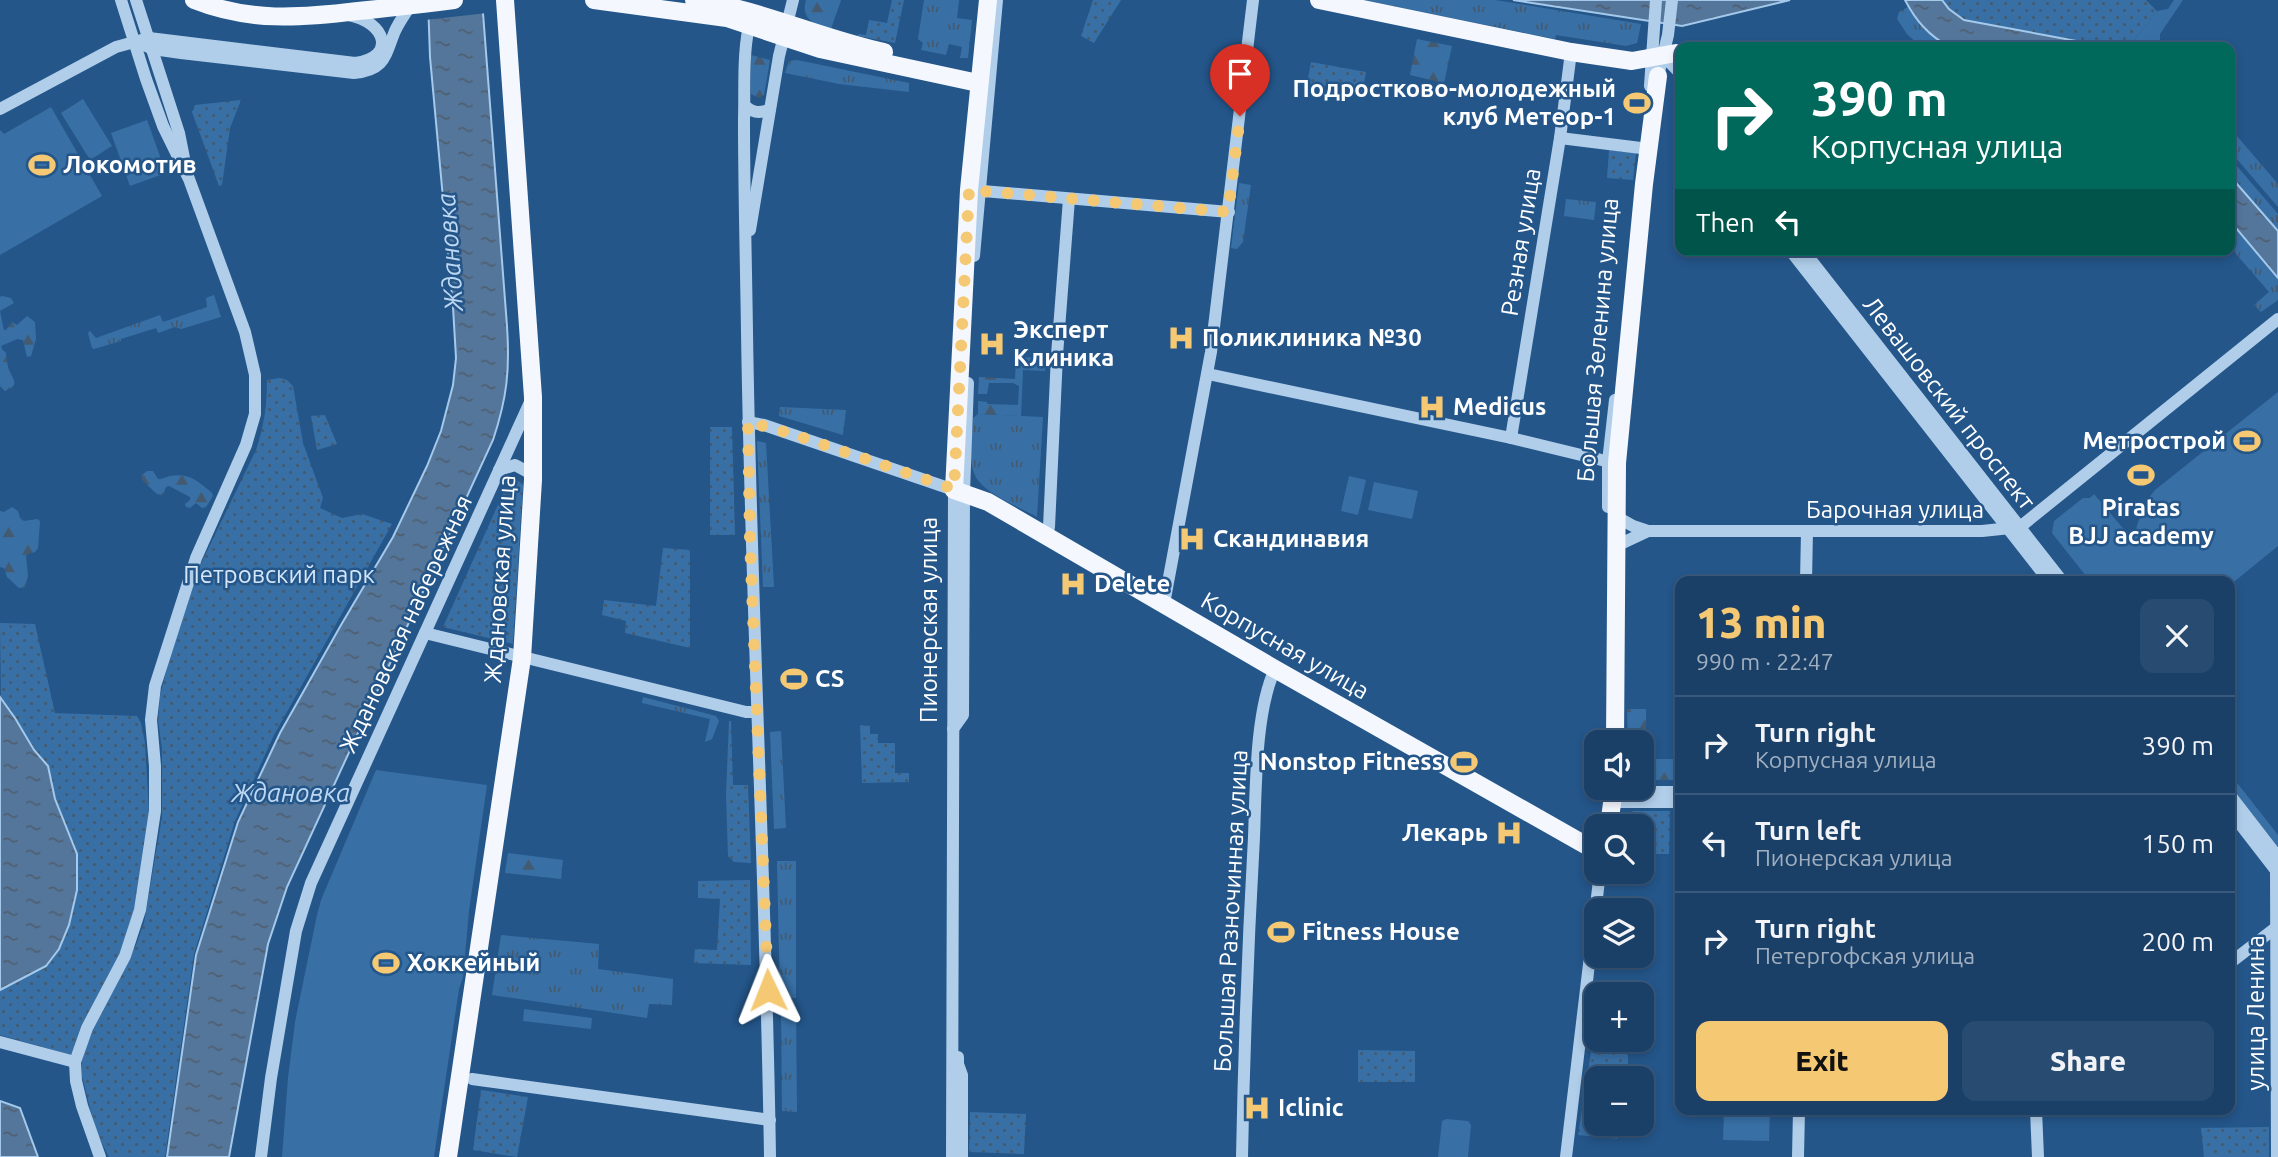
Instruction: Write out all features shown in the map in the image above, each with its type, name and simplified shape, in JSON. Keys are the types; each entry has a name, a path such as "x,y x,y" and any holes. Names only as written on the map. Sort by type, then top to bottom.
{"main road":[{"path":"194,0 260,17 299,17 454,0"},
{"name":"Ждановская улица","path":"448,1157 526,659 533,480 533,397 505,0"},
{"name":"Ждановская улица","path":"460,1157 526,659 542,476 543,416 514,0"},
{"path":"594,0 727,18 750,18"},
{"path":"694,0 785,31 983,77"},
{"name":"Пионерская улица","path":"959,491 974,190 988,0"},
{"path":"1319,0 1571,52 1668,64"},
{"name":"Большая Зеленина улица","path":"1615,730 1617,517 1612,463 1620,410 1645,148 1668,64"},
{"name":"Корпусная улица","path":"959,491 988,502 1584,844"}],"street":[{"path":"100,1157 82,1106 75,1062 87,1028 125,956 140,910 155,811 151,720 155,686 196,558 246,445 255,414 255,375 251,353 189,179 163,126 142,70 121,0"},
{"path":"136,0 179,133 189,179"},
{"path":"746,251 770,109 793,0"},
{"name":"Пионерская улица","path":"983,77 997,0"},
{"path":"1164,604 1208,374 1254,0"},
{"path":"1656,0 1653,30 1668,64"},
{"path":"1668,64 1672,0"},
{"path":"0,109 116,47 134,41 354,73 367,72 378,66 386,57 395,31 417,5"},
{"path":"151,44 355,63 377,56 382,46 380,33 373,23 339,13"},
{"path":"750,18 745,48 744,194 748,422 768,996 770,1157"},
{"name":"Резная улица","path":"1511,438 1560,138 1571,52"},
{"path":"745,106 756,113 770,109"},
{"path":"1560,138 1645,148"},
{"path":"974,190 1228,212"},
{"path":"1046,536 1049,527 1069,199"},
{"name":"Левашовский проспект","path":"1795,256 2014,528 2057,576"},
{"name":"Левашовский проспект","path":"1807,256 2014,528 2046,576"},
{"name":"Барочная улица","path":"1617,517 1648,531 1982,531 2014,528 2278,319"},
{"path":"1208,374 1511,438 1612,463"},
{"name":"Ждановская набережная","path":"261,1157 275,1055 302,906 533,397"},
{"name":"Корпусная улица","path":"748,422 959,491"},
{"name":"Большая Зеленина улица","path":"1607,730 1612,463"},
{"path":"499,470 515,465 528,472 533,480"},
{"name":"Пионерская улица","path":"953,729 963,715 959,491"},
{"name":"Пионерская улица","path":"952,1157 953,729 959,491"},
{"name":"Барочная улица","path":"1616,546 1648,531"},
{"path":"1806,576 1807,531"},
{"path":"425,633 746,712 757,712"},
{"name":"Большая Разночинная улица","path":"1242,1157 1246,985 1253,858 1265,695 1275,669"},
{"path":"1654,792 1675,792"},
{"path":"1654,798 1675,801"},
{"path":"2235,803 2277,866"},
{"path":"2235,817 2277,866"},
{"name":"улица Ленина","path":"2277,866 2277,1157"},
{"path":"1566,1157 1599,884"},
{"path":"2235,959 2277,927"},
{"path":"952,1022 958,1037 958,1064 962,1076 962,1157"},
{"path":"0,1042 75,1062"},
{"path":"472,1079 770,1120"},
{"path":"1798,1157 1799,1115"},
{"path":"2036,1115 2038,1157"}],"green space":[{"path":"806,0 841,0 830,32 807,17"},
{"path":"892,0 904,0 895,43 858,36 866,35 869,20 887,23"},
{"path":"924,0 959,0 957,18 972,20 968,58 960,58 962,47 949,44 946,55 921,50 923,43 918,39"},
{"path":"1093,0 1121,0 1094,43 1081,36"},
{"path":"1364,0 1495,0 1641,24 1637,43 1626,46 1556,35 1555,39"},
{"path":"1942,0 2146,0 2157,11 2133,42 2082,42 1964,20"},
{"path":"2174,0 2183,0 2160,34 2160,42 2133,42 2157,11 2168,9"},
{"path":"1908,7 1917,20 1942,42 1916,42 1897,19 1899,12"},
{"path":"1417,39 1452,46 1444,83 1410,75"},
{"path":"751,55 770,60 764,95 759,98 751,94"},
{"path":"797,60 909,83 909,92 839,84 785,73 789,61"},
{"path":"1311,62 1366,72 1362,93 1307,83"},
{"path":"83,99 112,146 90,160 61,113"},
{"path":"241,100 230,128 222,185 219,186 192,112 195,105"},
{"name":"Локомотив","path":"51,107 102,196 0,255 0,130 4,134"},
{"path":"147,120 166,173 130,186 111,133"},
{"path":"2235,134 2278,184 2278,207 2235,157"},
{"path":"1609,150 1636,153 1633,180 1607,178"},
{"path":"2235,164 2278,214 2278,231 2235,182"},
{"path":"1239,183 1251,185 1243,242 1237,249 1231,248"},
{"path":"1566,199 1596,202 1594,220 1564,216"},
{"path":"2235,227 2278,278 2278,300 2261,312 2254,305 2269,292 2235,253"},
{"path":"214,295 221,317 158,333 156,328 92,348 88,333 90,331 96,338 160,315 163,322 207,307 206,298"},
{"path":"0,297 11,298 14,303 0,311"},
{"path":"0,311 4,330 12,322 17,325 27,316 35,322 36,339 31,356 27,357 23,340 17,339 1,346 6,353 14,383 5,391 0,386"},
{"path":"1016,357 1046,358 1045,371 1023,370 1021,416 978,414 978,401 1018,405 1019,386 1013,383 989,383 987,394 978,394 979,377 1015,379"},
{"name":"Петровский парк","path":"280,378 293,386 303,443 323,498 320,508 342,518 362,514 392,524 274,735 235,821 194,954 165,1157 109,1157 96,1131 82,1076 82,1061 88,1035 136,945 144,923 162,817 162,749 158,720 160,696 195,576 256,450 265,416 267,380"},
{"name":"Метрострой","path":"2278,392 2278,546 2235,581 2235,576 2086,576 2052,533 2054,521 2083,498 2090,498 2094,494 2127,533 2135,532 2144,504 2155,490"},
{"path":"780,407 846,410 843,435 779,416"},
{"path":"978,414 1043,417 1037,517 1002,499 978,480 972,467 971,453 973,418"},
{"path":"325,415 337,444 317,450 311,416"},
{"path":"710,427 732,427 735,535 710,535"},
{"path":"757,441 766,443 774,587 763,587"},
{"path":"153,471 158,479 177,475 192,478 213,496 206,507 202,508 196,503 190,508 186,507 190,497 169,486 163,495 157,494 142,480 142,475"},
{"path":"1349,476 1366,480 1358,515 1341,511"},
{"path":"515,478 523,485 513,644 443,627 506,487 510,480"},
{"path":"1374,482 1418,491 1412,519 1368,510"},
{"path":"12,507 24,521 40,521 38,548 26,555 28,576 25,587 19,588 7,577 4,568 0,567 0,511 4,512"},
{"path":"663,548 690,550 690,648 625,633 626,621 602,615 604,600 656,606"},
{"path":"0,623 35,624 55,713 137,716 145,743 149,813 134,916 129,936 81,1026 71,1055 0,1035 0,990 46,966 59,949 77,854 55,799 48,766 1,701"},
{"path":"643,697 716,716 719,721 712,739 705,742 710,719 642,703"},
{"path":"1627,709 1646,709 1646,730 1628,730"},
{"path":"729,721 733,785 748,785 751,863 734,862 728,856 726,795"},
{"path":"860,725 870,726 870,734 878,734 878,743 895,743 895,773 909,773 909,782 862,783"},
{"path":"781,731 786,828 774,829 770,732"},
{"path":"1654,759 1675,759 1675,780 1654,780"},
{"name":"Хоккейный","path":"376,770 487,785 469,911 463,977 434,1157 282,1157 295,1022 317,915"},
{"path":"2235,780 2278,835 2278,847 2235,791"},
{"path":"1633,811 1670,811 1669,854 1654,854 1654,814 1630,814"},
{"path":"508,853 563,860 561,879 505,873"},
{"path":"777,861 796,861 796,998 780,998"},
{"path":"750,880 751,965 694,963 695,949 717,950 720,899 698,898 698,881"},
{"path":"501,935 599,944 598,969 673,979 672,1005 649,1004 647,1018 492,995"},
{"path":"781,1007 796,1007 797,1112 782,1111"},
{"path":"524,1009 592,1018 591,1029 523,1021"},
{"path":"1358,1050 1415,1051 1415,1082 1358,1082"},
{"path":"1591,1052 1628,1054 1628,1066 1589,1066"},
{"path":"481,1090 528,1097 517,1157 473,1150"},
{"path":"1584,1097 1584,1136 1578,1135"},
{"path":"970,1112 1026,1114 1024,1154 969,1152"},
{"path":"1724,1115 1770,1115 1769,1141 1723,1140"},
{"path":"1442,1121 1468,1121 1471,1125 1468,1157 1438,1157"},
{"path":"2269,1127 2269,1157 2204,1157 2201,1128"},
{"path":"1588,1136 1618,1136 1617,1139"}],"water":[{"name":"Ждановка","path":"428,0 482,0 508,342 508,370 502,411 493,440 287,887 268,944 229,1157 167,1157 196,955 238,822 280,733 393,537 441,431 453,385 456,358 453,307 430,57"},
{"path":"1513,0 1790,0 1682,26"},
{"path":"1905,0 1942,0 1964,20 2082,42 1942,42 1914,15"},
{"path":"2235,182 2278,231 2278,278 2235,227"},
{"path":"0,697 34,750 48,766 55,799 77,854 77,890 69,925 59,949 46,966 0,990"},
{"path":"0,1101 20,1108 38,1157 0,1157"}],"pier":[{"path":"424,0 485,0 487,13 425,20"}],"place":[{"name":"Подростково-молодежный клуб Метеор-1","path":"1637,103"},
{"name":"Локомотив","path":"42,165"},
{"name":"Поликлиника №30","path":"1181,338"},
{"name":"Эксперт Клиника","path":"992,344"},
{"name":"Medicus","path":"1432,407"},
{"name":"Метрострой","path":"2247,441"},
{"name":"Piratas BJJ academy","path":"2141,475"},
{"name":"Скандинавия","path":"1192,539"},
{"name":"Delete","path":"1073,584"},
{"name":"CS","path":"794,679"},
{"name":"Nonstop Fitness","path":"1464,762"},
{"name":"Лекарь","path":"1509,833"},
{"name":"Fitness House","path":"1281,932"},
{"name":"Хоккейный","path":"386,963"},
{"name":"Iclinic","path":"1257,1108"}],"route":[{"path":"768,990 750,541 748,422 789,433 954,489 969,190 1228,212 1240,116"}]}
